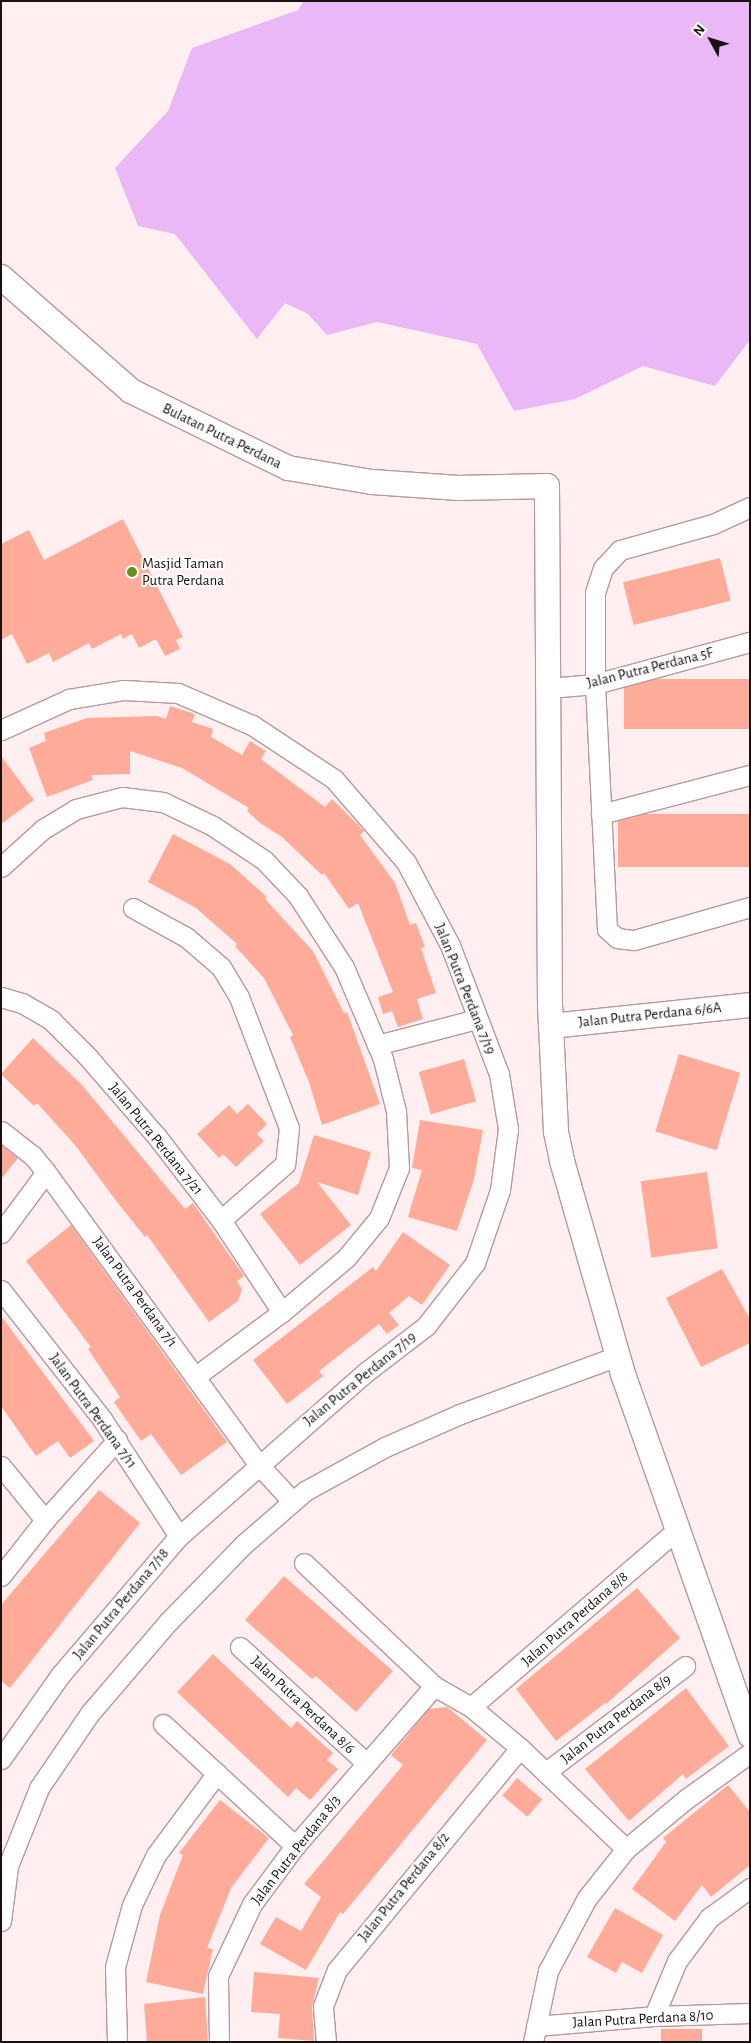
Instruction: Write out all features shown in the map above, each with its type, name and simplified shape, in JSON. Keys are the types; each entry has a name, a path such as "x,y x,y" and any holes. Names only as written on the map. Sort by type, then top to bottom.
{"street":[{"name":"Bulatan Putra Perdana","path":"1,277 132,391 288,468 372,482 449,488 547,486 549,688"},
{"path":"750,507 713,524 620,550 603,568 595,593 595,684 607,930 617,938 634,940 750,906"},
{"name":"Jalan Putra Perdana 5F","path":"549,688 595,684 750,642"},
{"path":"549,688 551,1026 556,1132 562,1161 618,1356 677,1530 750,1735"},
{"name":"Jalan Putra Perdana 7/19","path":"1,730 69,699 124,690 178,693 252,725 334,779 406,862 450,945 499,1074 508,1129 500,1190 475,1263 426,1326 258,1464"},
{"path":"601,814 750,775"},
{"path":"1,867 43,829 76,809 122,797 163,802 196,818 264,860 298,896 344,967 377,1045 396,1112 399,1168 379,1218 346,1258 282,1312 196,1376"},
{"path":"133,908 186,937 221,967 239,997 289,1128 285,1164 221,1220"},
{"name":"Jalan Putra Perdana 7/21","path":"1,997 22,1003 51,1020 88,1056 158,1138 221,1220 282,1312"},
{"name":"Jalan Putra Perdana 6/6A","path":"551,1026 750,1005"},
{"path":"377,1045 477,1019"},
{"name":"Jalan Putra Perdana 7/1","path":"1,1131 33,1156 46,1172 196,1376 258,1464 292,1501"},
{"path":"1,1232 46,1172"},
{"name":"Jalan Putra Perdana 7/11","path":"1,1290 117,1440 179,1536"},
{"path":"1,1921 8,1866 40,1788 90,1713 168,1622 244,1544 292,1501 385,1447 460,1414 618,1356"},
{"path":"1,1576 45,1520 117,1440"},
{"name":"Jalan Putra Perdana 7/18","path":"1,1759 61,1674 179,1536 258,1464"},
{"path":"1,1466 45,1520"},
{"name":"Jalan Putra Perdana 8/8","path":"472,1707 677,1530"},
{"path":"304,1563 434,1686 472,1707 520,1748 626,1849"},
{"name":"Jalan Putra Perdana 8/6","path":"240,1647 366,1763"},
{"name":"Jalan Putra Perdana 8/9","path":"546,1772 685,1666"},
{"name":"Jalan Putra Perdana 8/3","path":"219,2042 218,1976 252,1904 295,1846 434,1686"},
{"path":"164,1724 295,1846"},
{"name":"Jalan Putra Perdana 8/2","path":"326,2042 323,2006 337,1970 520,1748"},
{"path":"535,2034 548,1971 587,1898 626,1849 686,1798 750,1753"},
{"path":"117,2042 115,1967 132,1905 156,1854 217,1773"},
{"path":"654,2016 677,1961 709,1918 750,1888"},
{"name":"Jalan Putra Perdana 8/10","path":"535,2034 654,2016 750,2013"}],"shaded area":[{"path":"304,1 750,1 750,340 715,386 643,366 575,399 514,411 477,344 377,322 327,335 308,314 285,303 257,339 175,234 138,226 115,168 168,111 192,48 298,10"}],"building":[{"path":"123,519 183,637 176,640 180,649 165,656 156,639 139,648 132,634 123,639 121,634 92,649 89,643 53,662 49,653 27,664 12,634 1,640 1,544 29,530 44,560"},
{"path":"720,558 731,601 634,625 623,582"},
{"path":"624,679 750,679 750,729 624,729"},
{"path":"170,706 195,714 192,722 213,729 211,737 242,755 250,741 266,751 261,759 325,807 332,799 364,831 360,835 395,883 410,925 416,923 425,947 421,948 436,993 417,999 423,1019 398,1027 392,1011 383,1014 378,997 393,992 358,903 349,909 324,873 322,875 282,837 260,823 247,811 249,808 182,768 130,751 130,774 91,775 93,780 47,797 29,748 46,741 44,733 87,718 157,716 166,719"},
{"path":"1,756 34,800 1,824"},
{"path":"618,814 750,814 750,867 618,867"},
{"path":"173,834 230,864 267,897 265,899 313,951 344,1013 347,1012 380,1104 322,1125 309,1082 290,1037 293,1035 264,978 235,946 237,944 196,908 148,882"},
{"path":"33,1038 82,1085 185,1209 193,1203 244,1276 237,1281 242,1289 238,1301 209,1322 147,1235 145,1237 75,1145 37,1103 34,1106 1,1074"},
{"path":"679,1054 740,1073 717,1150 655,1131"},
{"path":"464,1059 476,1101 431,1114 419,1072"},
{"path":"248,1104 267,1124 257,1134 264,1141 236,1167 223,1154 219,1158 197,1134 229,1105 237,1114"},
{"path":"420,1120 483,1130 474,1179 457,1231 408,1217 422,1170 412,1168"},
{"path":"314,1135 371,1152 358,1195 317,1182 351,1225 300,1265 260,1214 299,1183"},
{"path":"1,1145 18,1158 1,1179"},
{"path":"707,1172 718,1248 651,1258 641,1181"},
{"path":"71,1225 227,1442 181,1475 151,1434 141,1441 114,1402 120,1397 88,1349 91,1347 26,1261"},
{"path":"403,1232 450,1265 422,1305 409,1296 389,1313 399,1325 387,1334 379,1324 319,1371 323,1376 287,1404 253,1360 373,1267 376,1271"},
{"path":"722,1269 750,1319 750,1343 701,1367 666,1298"},
{"path":"1,1316 94,1441 70,1458 58,1441 36,1456 1,1406"},
{"path":"99,1490 140,1523 10,1688 1,1681 1,1605"},
{"path":"284,1576 393,1671 356,1712 316,1676 312,1679 245,1620"},
{"path":"637,1588 680,1638 606,1704 556,1741 516,1689"},
{"path":"213,1654 291,1728 297,1721 333,1753 327,1760 338,1769 310,1800 296,1788 288,1797 177,1692"},
{"path":"686,1688 729,1746 686,1779 683,1774 629,1821 585,1769"},
{"path":"447,1707 487,1740 343,1914 340,1912 306,1970 260,1944 276,1917 301,1931 321,1897 304,1884 403,1765 391,1755 429,1709"},
{"path":"517,1778 542,1799 527,1817 502,1796"},
{"path":"728,1785 750,1812 750,1865 711,1897 702,1885 675,1921 632,1889 666,1842 663,1838"},
{"path":"220,1800 269,1838 231,1888 207,1948 213,1949 203,1994 146,1982 160,1915 183,1855 179,1853"},
{"path":"615,1908 663,1935 642,1973 622,1962 616,1973 587,1957"},
{"path":"254,1972 319,1978 312,2007 314,2041 278,2038 280,2014 251,2012"},
{"path":"205,1997 208,2042 147,2042 144,2004"},
{"path":"661,2029 702,2029 702,2042 661,2042"}],"place":[{"name":"Masjid Taman Putra Perdana","path":"132,572"}]}
